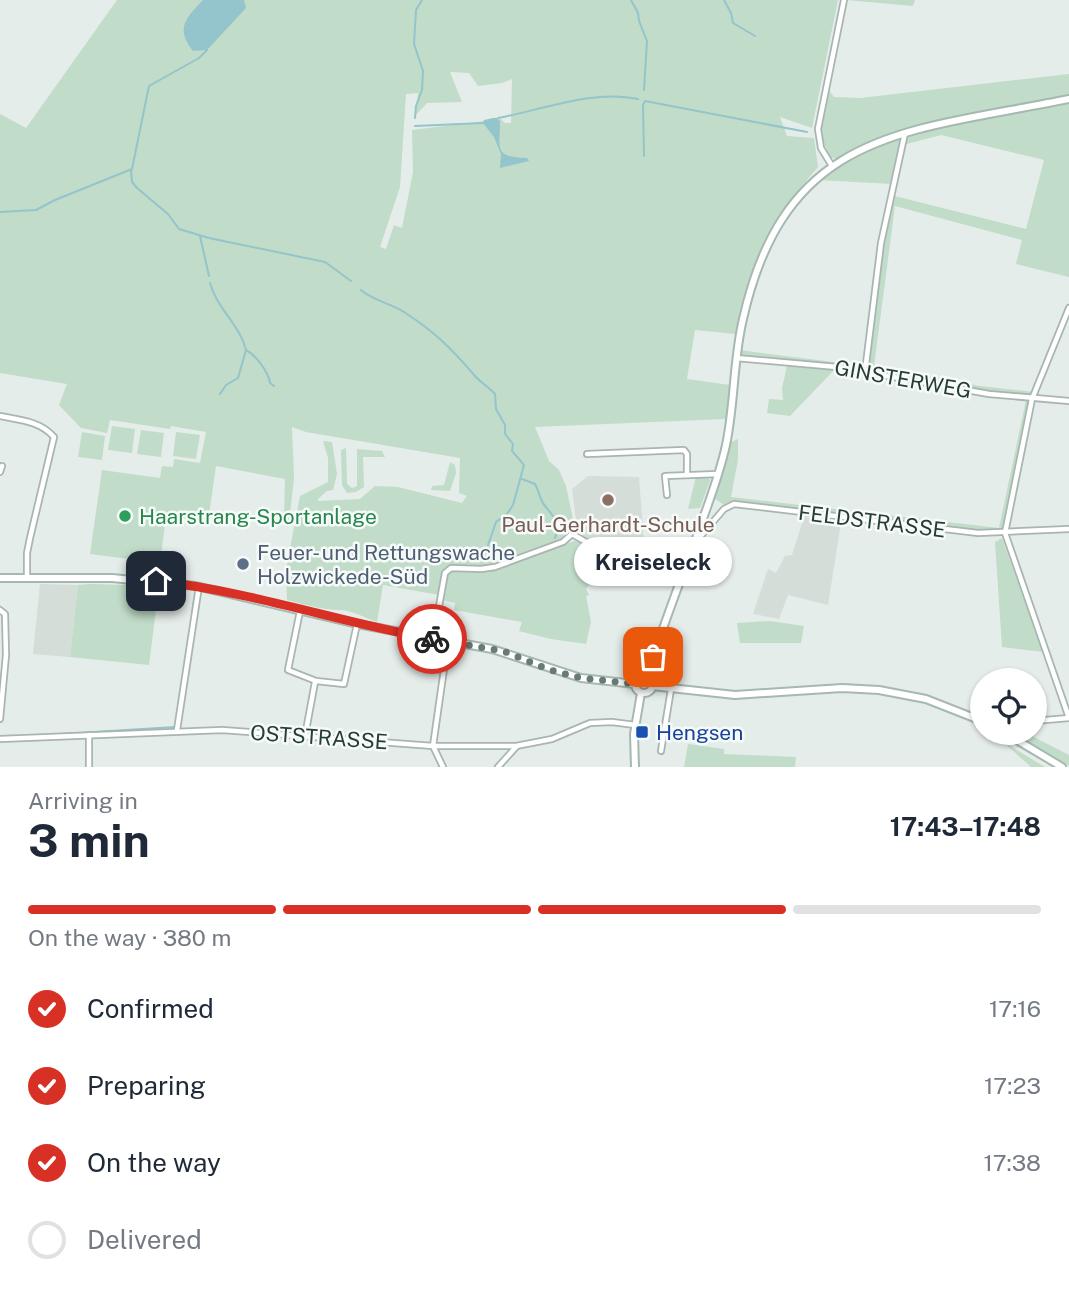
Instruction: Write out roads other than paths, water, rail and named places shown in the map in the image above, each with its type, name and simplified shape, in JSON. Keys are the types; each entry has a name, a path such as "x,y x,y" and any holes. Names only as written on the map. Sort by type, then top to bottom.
{"main road":[{"path":"646,676 719,474 730,424 736,358 748,298 771,236 796,200 832,166 872,144 905,133 1069,99"},
{"path":"0,578 134,579 199,586 357,624 503,651 550,670 581,678 635,684"},
{"path":"646,676 652,681 652,686 649,691 641,693 636,690 635,684 638,677 646,676"},
{"path":"652,686 735,695 832,688 879,690 935,701 970,716"},
{"path":"635,767 635,725 641,693"},
{"path":"1027,745 1062,767"}],"street":[{"path":"832,166 821,148 818,129 844,0"},
{"path":"865,372 881,243 905,133"},
{"path":"1047,721 1069,718 1005,533 1032,399 1069,308"},
{"name":"GINSTERWEG","path":"736,358 837,367 989,394 1069,401"},
{"path":"0,416 38,424 54,437 30,538 27,578"},
{"path":"587,454 684,450 687,454 687,475"},
{"path":"0,472 2,466"},
{"path":"667,495 665,476 719,474"},
{"name":"FELDSTRASSE","path":"693,545 724,509 734,504 978,533 1069,529"},
{"path":"434,634 445,573 451,568 495,567 563,541 572,534 586,542 608,546 693,545"},
{"path":"177,730 199,586"},
{"path":"0,610 5,614 6,655 0,719"},
{"path":"301,610 288,670 316,681 344,684 357,624"},
{"path":"443,767 433,746 448,642"},
{"path":"305,736 316,681"},
{"path":"661,751 671,689"},
{"name":"OSTSTRASSE","path":"0,739 222,730 433,746 516,746 552,738 590,723 635,725"},
{"path":"89,735 89,767"},
{"path":"498,767 516,746"}],"water":[{"path":"203,0 244,0 246,8 207,50 193,51 185,36 185,24"},
{"path":"493,118 500,121 501,150 508,156 527,158 529,161 500,168 501,154 494,137 483,123 484,120"}],"waterway":[{"path":"415,118 422,90 423,71 414,44 416,10 422,0"},
{"path":"631,0 647,41 644,90"},
{"path":"724,0 733,23 755,36"},
{"path":"0,212 36,210 132,169 149,86 199,58 207,50"},
{"path":"498,118 586,99 638,99"},
{"path":"644,156 645,101 807,132"},
{"path":"415,126 483,123"},
{"path":"131,170 132,182 168,214 179,229 209,238 325,262 351,281"},
{"path":"200,236 209,276"},
{"path":"210,283 246,350 254,356 274,386"},
{"path":"361,290 425,326 495,394 496,409 505,425 505,434 513,444 512,451 524,465 513,505 507,514 496,522 488,545"},
{"path":"220,394 226,385 238,378 246,350"},
{"path":"522,479 535,484 543,504 554,517 557,524 555,538"},
{"path":"45,735 175,727"}],"place":[{"name":"Paul-Gerhardt-Schule","path":"608,500"},
{"name":"Haarstrang-Sportanlage","path":"125,516"},
{"name":"Feuer- und Rettungswache Holzwickede-Süd","path":"243,564"},
{"name":"Kreiseleck","path":"653,657"},
{"name":"Hengsen","path":"642,732"}]}
